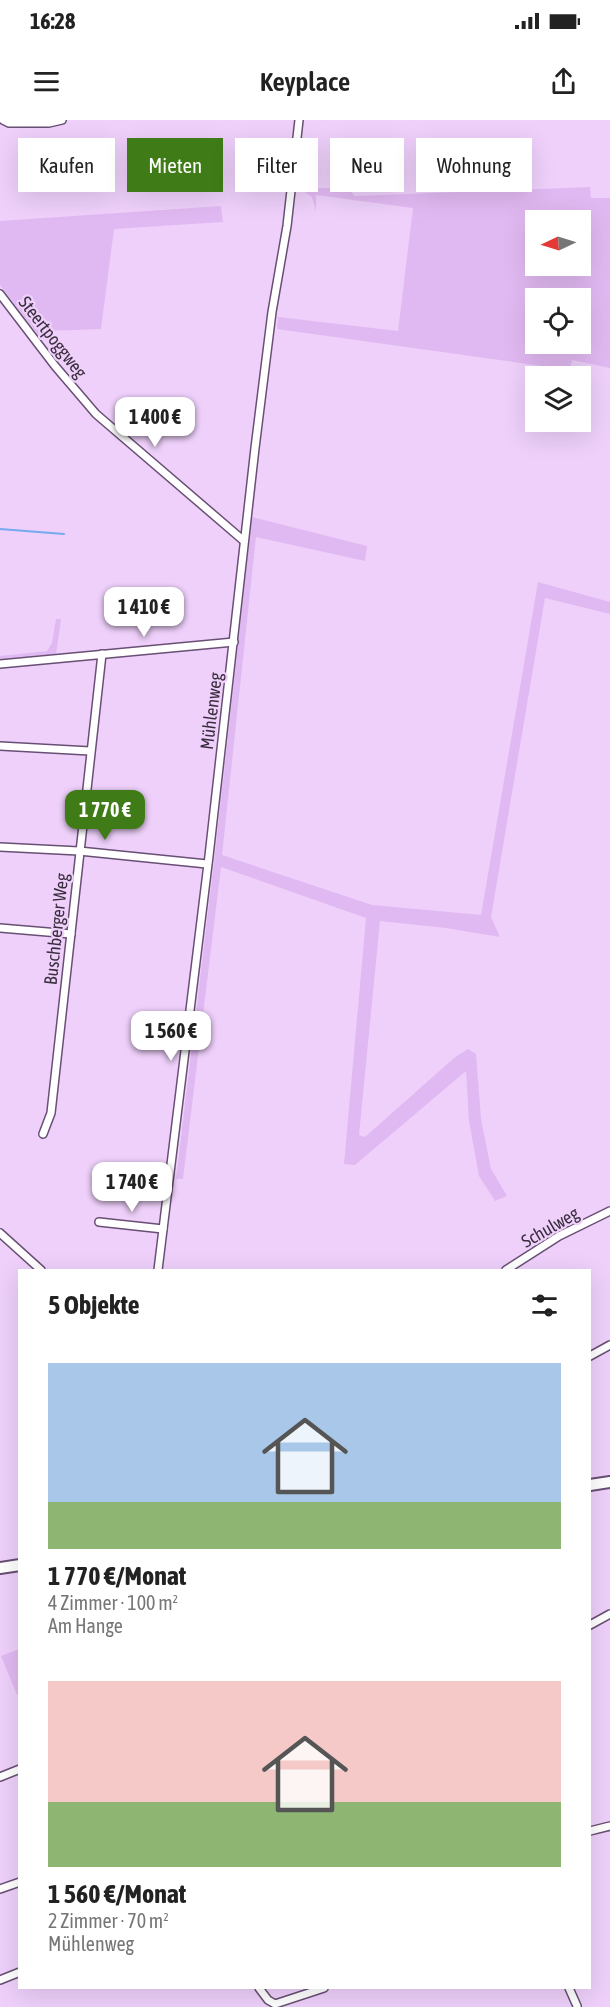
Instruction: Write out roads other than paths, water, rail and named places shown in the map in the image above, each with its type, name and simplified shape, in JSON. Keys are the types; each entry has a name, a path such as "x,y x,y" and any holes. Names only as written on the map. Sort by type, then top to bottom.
{"main road":[{"path":"591,1485 610,1482"},
{"path":"0,1568 18,1565"}],"street":[{"path":"3,120 9,123 49,123 62,120"},
{"name":"Mühlenweg","path":"158,1269 234,642 244,542 272,312 287,226 298,120"},
{"name":"Steertpoggweg","path":"0,294 96,414 244,542"},
{"path":"0,664 234,642"},
{"name":"Buschberger Weg","path":"44,1134 51,1113 102,654"},
{"path":"0,746 90,751"},
{"path":"0,847 79,851 207,864"},
{"path":"0,928 71,934"},
{"name":"Schulweg","path":"508,1269 559,1236 610,1211"},
{"path":"99,1222 163,1229"},
{"path":"0,1233 40,1269"},
{"path":"591,1355 610,1345"},
{"path":"591,1624 610,1614"},
{"path":"0,1777 18,1771"},
{"path":"591,1831 610,1826"},
{"path":"0,1889 18,1883"},
{"path":"0,1980 18,1973"},
{"path":"260,1989 275,2004 321,1989"},
{"path":"568,1989 577,2007"}],"waterway":[{"path":"0,529 64,534"}]}
